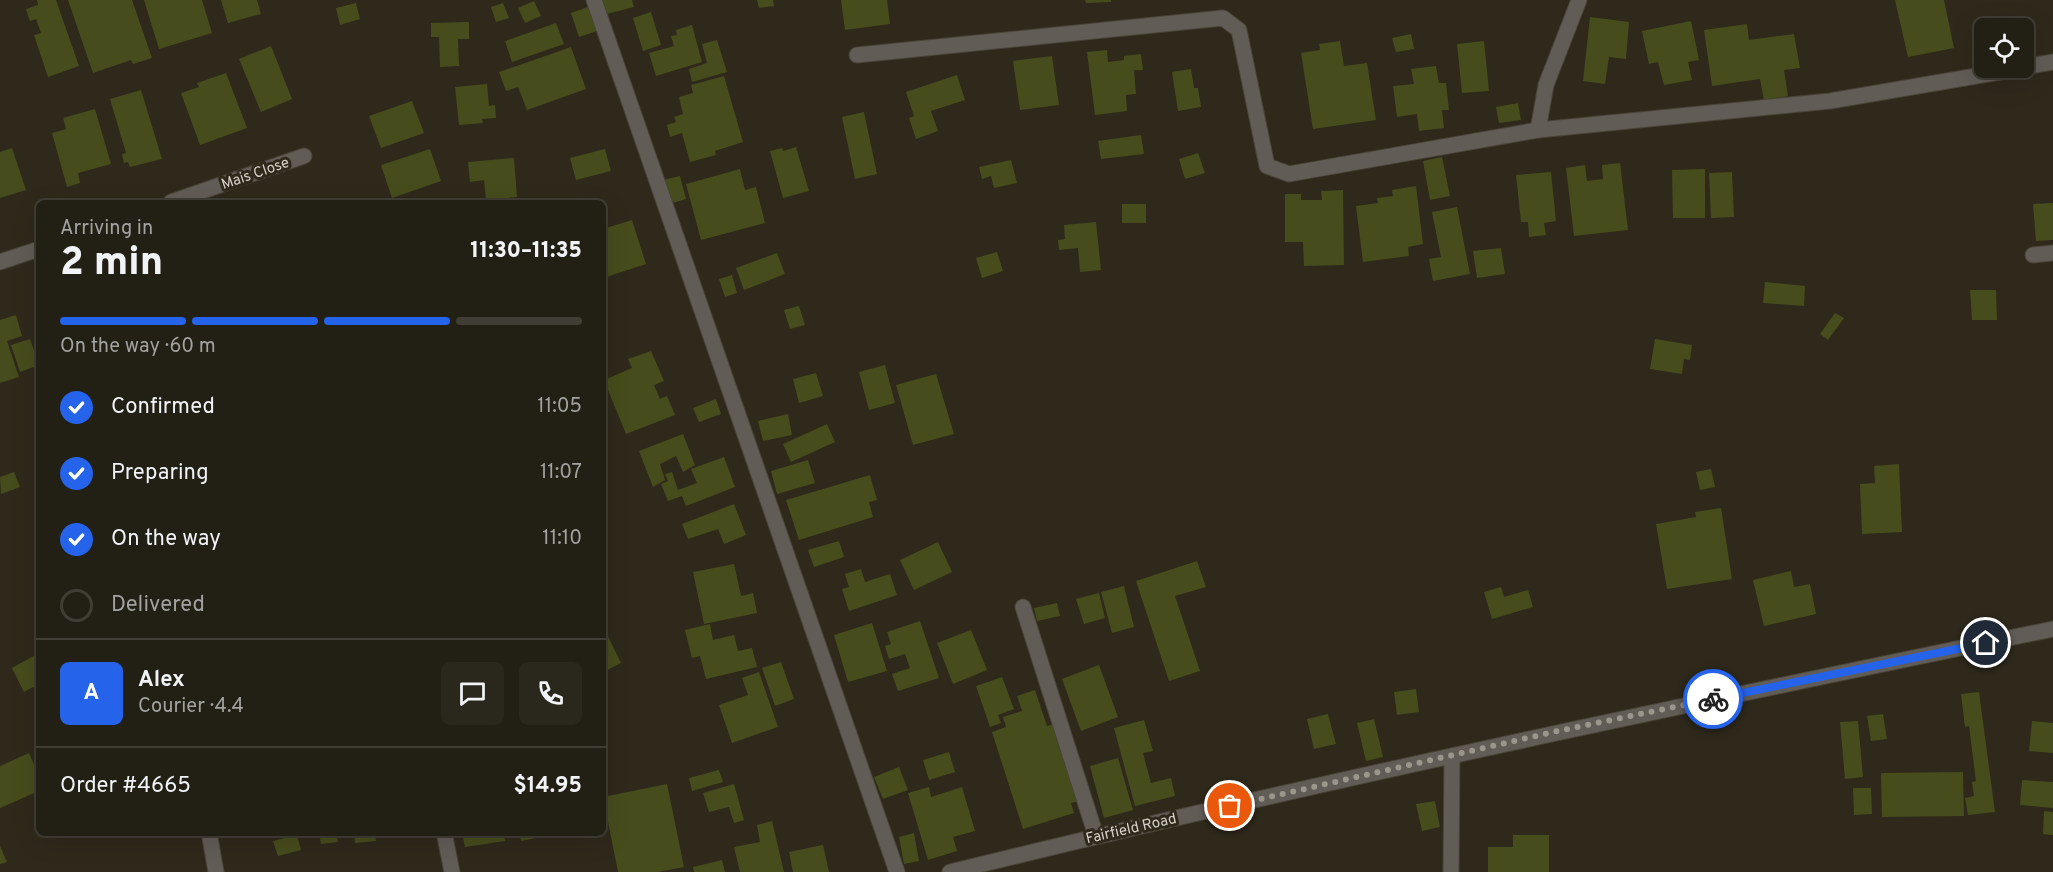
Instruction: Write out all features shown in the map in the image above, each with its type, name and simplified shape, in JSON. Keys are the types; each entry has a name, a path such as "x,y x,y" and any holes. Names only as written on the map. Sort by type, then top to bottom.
{"street":[{"path":"594,0 897,872"},
{"path":"1538,130 1546,85 1579,0"},
{"path":"857,55 1222,18 1239,30 1267,166 1289,174 1538,130 1830,101 1974,76"},
{"path":"2034,65 2053,62"},
{"name":"Mais Close","path":"177,200 304,156"},
{"path":"0,262 36,250"},
{"path":"2033,255 2053,254"},
{"path":"1023,607 1096,836"},
{"name":"Fairfield Road","path":"950,872 1096,836 1558,731 2053,629"},
{"path":"1451,872 1452,756"},
{"path":"210,836 216,872"},
{"path":"445,836 452,872"}],"building":[{"path":"37,0 56,0 79,66 48,77 34,35 41,33 36,19 30,21 26,9 38,5"},
{"path":"68,0 132,0 152,58 133,64 131,60 93,73"},
{"path":"144,0 202,0 212,33 159,49"},
{"path":"221,0 257,0 261,14 228,23"},
{"path":"599,0 632,0 634,7 603,15"},
{"path":"757,0 773,0 774,6 759,8"},
{"path":"841,0 887,0 890,24 845,30"},
{"path":"1085,0 1111,0 1111,2 1086,3"},
{"path":"1895,0 1944,0 1954,48 1908,57"},
{"path":"534,1 541,16 525,23 518,8"},
{"path":"356,3 360,19 340,25 336,8"},
{"path":"503,3 509,18 496,22 491,7"},
{"path":"588,7 597,31 579,37 571,13"},
{"path":"651,12 661,45 643,51 633,18"},
{"path":"1590,17 1629,22 1626,59 1609,57 1605,84 1583,81"},
{"path":"1691,21 1699,60 1688,62 1692,80 1664,85 1658,62 1649,64 1642,31"},
{"path":"469,22 469,39 458,39 459,66 440,67 439,37 431,37 431,23"},
{"path":"556,23 564,44 512,62 505,41"},
{"path":"1747,24 1749,40 1794,34 1800,68 1784,70 1788,96 1764,100 1760,79 1712,86 1704,30"},
{"path":"692,25 702,62 656,76 649,53 674,46 671,36 677,35 676,30"},
{"path":"1411,34 1414,49 1396,52 1392,38"},
{"path":"717,40 727,72 692,82 689,69 707,63 702,44"},
{"path":"1340,41 1344,66 1367,63 1376,120 1313,129 1301,53 1320,50 1319,44"},
{"path":"1484,41 1489,91 1462,93 1457,44"},
{"path":"271,46 292,99 261,112 239,59"},
{"path":"571,47 586,89 527,110 518,87 506,91 499,72"},
{"path":"1107,50 1108,62 1124,60 1124,56 1141,54 1143,70 1134,70 1136,94 1126,95 1127,111 1095,115 1087,52"},
{"path":"1052,56 1059,105 1020,110 1013,61"},
{"path":"1436,66 1439,83 1446,83 1449,110 1442,110 1444,128 1419,131 1417,114 1397,117 1393,86 1414,84 1411,69"},
{"path":"1191,69 1194,88 1198,88 1201,107 1178,111 1172,72"},
{"path":"226,73 247,128 200,145 181,93 199,87 197,83"},
{"path":"957,75 965,100 931,111 938,131 916,139 909,118 914,116 906,92"},
{"path":"724,76 743,142 715,151 716,155 690,162 682,133 670,137 667,125 676,122 674,117 683,114 679,97 693,93 691,85"},
{"path":"487,84 489,106 495,105 496,118 482,119 483,123 459,125 455,87"},
{"path":"141,90 162,159 130,167 128,162 124,163 122,154 126,153 110,99"},
{"path":"412,101 424,133 381,148 369,116"},
{"path":"1518,103 1521,120 1499,123 1496,107"},
{"path":"95,109 111,164 78,173 80,183 67,187 52,133 66,129 63,118"},
{"path":"864,112 877,174 855,179 842,117"},
{"path":"1141,135 1144,154 1101,159 1098,141"},
{"path":"796,147 809,191 783,198 770,151 782,148 783,151"},
{"path":"12,148 26,190 0,198 0,152"},
{"path":"430,149 441,181 392,198 381,165"},
{"path":"605,149 611,171 576,180 570,158"},
{"path":"1198,153 1205,173 1185,179 1179,159"},
{"path":"1442,157 1450,196 1430,200 1423,161"},
{"path":"514,158 517,197 486,200 484,180 470,182 468,162"},
{"path":"1011,160 1017,183 994,188 991,176 982,179 979,167"},
{"path":"1620,163 1628,230 1574,236 1566,168 1585,165 1587,181 1603,179 1602,165"},
{"path":"740,169 745,190 756,187 765,223 701,240 686,184"},
{"path":"1705,169 1705,218 1673,218 1672,170"},
{"path":"1551,172 1556,221 1544,223 1546,235 1529,237 1528,222 1521,222 1516,175"},
{"path":"1732,172 1734,217 1711,218 1709,173"},
{"path":"680,176 686,199 669,204 663,180"},
{"path":"1416,186 1423,244 1408,247 1409,256 1363,262 1356,206 1378,203 1377,198 1393,196 1392,190"},
{"path":"1343,190 1344,265 1304,266 1303,242 1285,242 1285,194 1301,194 1301,200 1322,200 1321,191"},
{"path":"2053,203 2053,240 2036,241 2033,204"},
{"path":"1122,204 1146,204 1146,223 1122,223"},
{"path":"1457,207 1470,274 1433,281 1429,259 1441,257 1432,212"},
{"path":"632,220 646,264 606,277 606,228"},
{"path":"1096,222 1101,270 1080,272 1078,248 1059,250 1058,240 1065,239 1064,225"},
{"path":"1501,248 1505,274 1477,278 1473,251"},
{"path":"997,252 1003,271 982,278 976,258"},
{"path":"777,253 785,274 744,290 736,268"},
{"path":"732,275 737,293 725,297 719,279"},
{"path":"1765,282 1805,286 1804,306 1763,303"},
{"path":"1970,290 1996,290 1997,320 1972,320"},
{"path":"799,306 805,325 790,329 784,310"},
{"path":"1835,313 1844,318 1828,340 1820,334"},
{"path":"16,315 22,336 7,341 19,377 0,383 0,320"},
{"path":"30,339 36,356 36,366 20,372 11,345"},
{"path":"1655,339 1692,345 1690,360 1684,359 1682,374 1650,369"},
{"path":"651,351 664,381 654,385 660,399 667,396 675,415 626,434 606,385 606,379 632,368 628,359"},
{"path":"885,365 895,403 869,410 859,372"},
{"path":"816,373 823,396 799,403 793,379"},
{"path":"936,374 954,434 913,445 896,385"},
{"path":"716,399 721,414 699,422 693,408"},
{"path":"788,414 792,435 763,441 758,421"},
{"path":"827,424 835,442 791,462 783,444"},
{"path":"683,434 695,465 683,472 676,456 660,464 665,480 653,487 639,451"},
{"path":"724,457 735,487 686,506 682,496 668,501 661,484 668,481 665,474 672,472 678,490 697,483 691,469"},
{"path":"808,460 815,483 777,494 771,471"},
{"path":"1899,464 1902,532 1862,534 1860,484 1875,483 1874,466"},
{"path":"1711,469 1715,487 1700,490 1696,472"},
{"path":"14,472 20,487 1,494 0,477"},
{"path":"870,475 877,500 869,502 873,517 799,540 786,500"},
{"path":"734,504 746,535 724,544 718,529 688,539 682,524"},
{"path":"1721,508 1732,579 1667,589 1656,524 1696,517 1695,512"},
{"path":"839,541 844,557 814,567 808,550"},
{"path":"938,542 952,572 914,590 900,560"},
{"path":"1197,561 1206,587 1175,596 1200,671 1169,681 1136,581"},
{"path":"734,564 741,596 753,593 757,613 704,624 693,572"},
{"path":"861,569 865,582 890,574 897,595 849,611 842,589 849,587 845,574"},
{"path":"1791,571 1794,587 1810,584 1816,614 1764,626 1753,580"},
{"path":"1124,586 1134,627 1112,633 1101,592"},
{"path":"1501,587 1504,597 1528,590 1533,607 1492,619 1484,592"},
{"path":"1099,593 1105,618 1084,624 1076,599"},
{"path":"1057,603 1060,616 1037,621 1034,608"},
{"path":"920,621 939,678 898,691 892,674 910,668 905,654 889,659 885,646 891,644 887,632"},
{"path":"872,623 887,671 848,682 834,635"},
{"path":"710,624 713,640 734,635 738,651 752,648 757,667 706,679 700,656 692,658 685,630"},
{"path":"971,630 987,670 953,684 937,643"},
{"path":"606,632 621,663 606,670"},
{"path":"36,655 36,686 24,692 12,668"},
{"path":"781,662 794,699 775,706 762,668"},
{"path":"1099,665 1118,717 1081,731 1062,679"},
{"path":"759,672 778,727 732,743 719,705 748,695 742,678"},
{"path":"1002,677 1014,709 998,715 1001,723 990,727 976,686"},
{"path":"1416,689 1419,712 1397,715 1394,692"},
{"path":"1035,690 1047,726 1058,723 1082,800 1071,803 1074,813 1023,829 992,732 1006,727 1003,717 1022,711 1017,696"},
{"path":"1979,692 1995,812 1968,815 1965,798 1974,796 1972,782 1976,781 1969,726 1965,727 1961,694"},
{"path":"1328,714 1336,744 1314,749 1307,719"},
{"path":"1883,714 1887,739 1871,741 1867,716"},
{"path":"1374,719 1383,757 1366,761 1357,723"},
{"path":"1144,720 1153,751 1143,753 1151,783 1171,778 1175,796 1135,806 1114,728"},
{"path":"1858,721 1863,777 1845,779 1840,722"},
{"path":"2032,721 2053,723 2053,753 2029,751"},
{"path":"949,752 955,772 929,780 923,760"},
{"path":"29,753 36,769 36,792 0,808 0,766"},
{"path":"1118,758 1133,810 1104,818 1090,766"},
{"path":"899,767 908,790 883,799 874,777"},
{"path":"719,770 723,782 692,791 689,778"},
{"path":"1963,772 1964,816 1882,817 1881,773"},
{"path":"2022,780 2053,782 2053,808 2020,805"},
{"path":"667,784 684,867 658,872 618,872 606,812 606,796"},
{"path":"734,784 744,820 734,823 729,807 709,812 703,793"},
{"path":"929,787 931,797 962,787 975,831 953,837 957,851 928,860 908,793"},
{"path":"1853,788 1871,788 1872,814 1854,815"},
{"path":"1435,801 1440,827 1422,831 1416,804"},
{"path":"2044,811 2053,812 2053,835 2043,834"},
{"path":"772,821 784,872 740,872 734,847 760,842 757,825"},
{"path":"914,833 919,861 904,864 899,837"},
{"path":"1513,835 1549,835 1549,872 1488,872 1488,847 1513,847"},
{"path":"297,836 301,850 278,856 273,841"},
{"path":"320,836 337,836 338,842 321,844"},
{"path":"354,836 375,836 376,841 355,843"},
{"path":"463,836 504,836 505,841 465,847"},
{"path":"520,836 541,836 541,837 521,841"},
{"path":"823,845 829,872 793,872 789,852"},
{"path":"0,846 7,862 0,864"},
{"path":"722,860 725,872 694,872 693,867"}],"way so far":[{"path":"1230,806 1558,731 1713,699"}],"route":[{"path":"1713,699 1986,643"}]}
